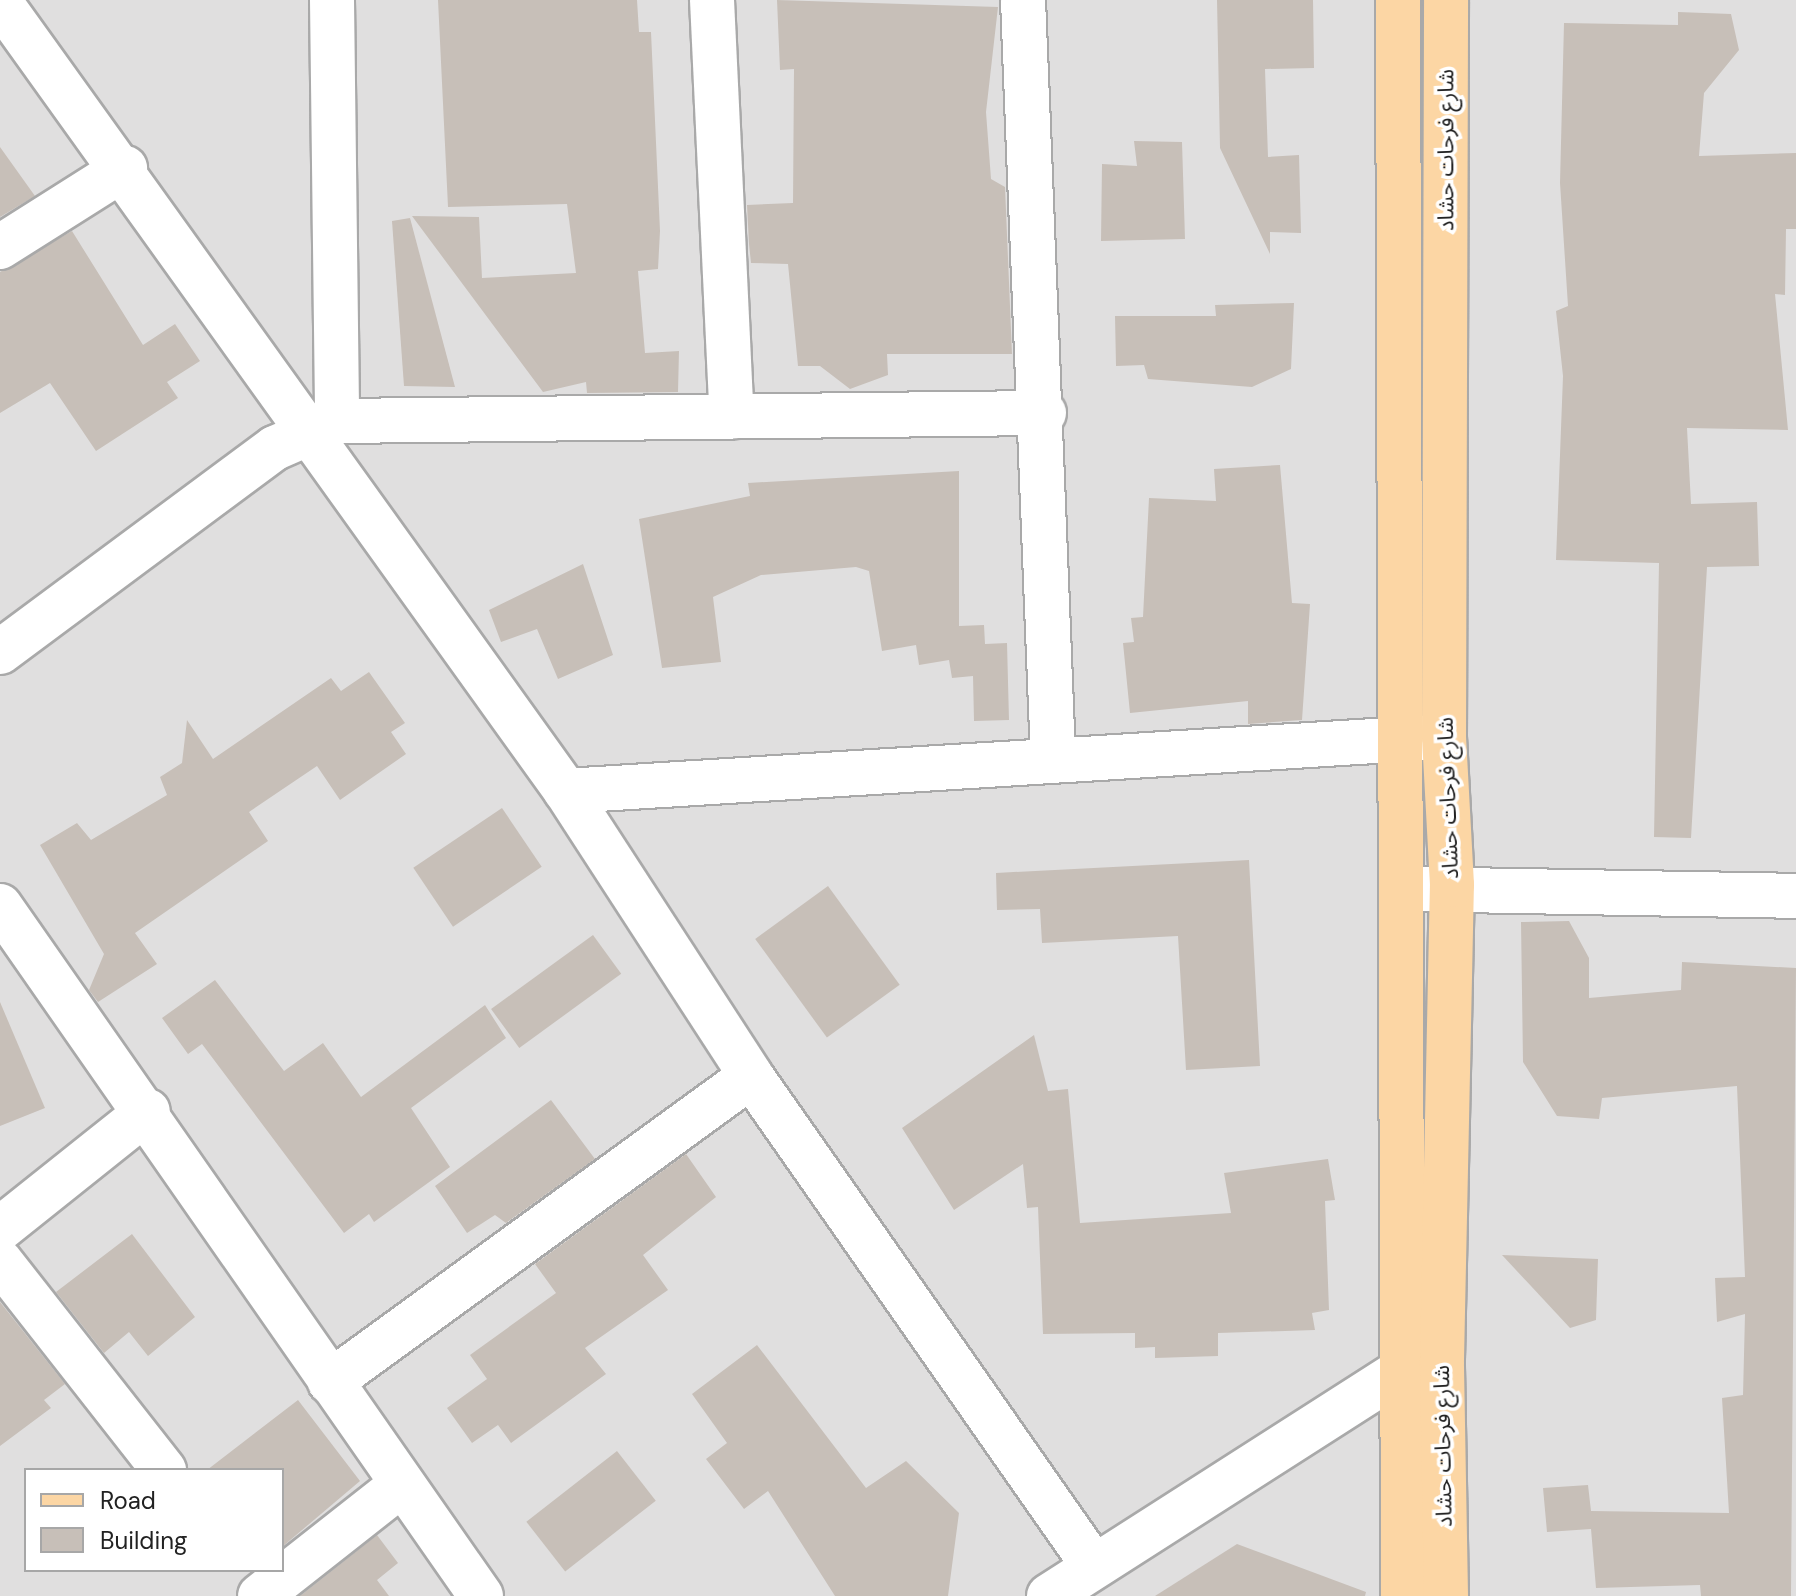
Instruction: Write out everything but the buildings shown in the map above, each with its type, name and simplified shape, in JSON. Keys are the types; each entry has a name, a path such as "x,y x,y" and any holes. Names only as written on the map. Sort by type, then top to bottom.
{"main road":[{"name":"شارع فرحات حشاد","path":"1398,0 1397,735 1403,889 1403,1596"},
{"name":"شارع فرحات حشاد","path":"1446,0 1444,737 1452,885 1442,1359 1446,1596"}],"street":[{"path":"322,426 332,0"},
{"path":"712,0 732,417"},
{"path":"1023,0 1044,413 1053,758"},
{"path":"0,2 322,426 566,791 751,1076 1093,1565"},
{"path":"0,247 125,168"},
{"path":"0,652 322,426 1044,413"},
{"path":"566,791 1397,735 1444,737"},
{"path":"1403,889 1452,885 1796,896"},
{"path":"0,906 148,1111 330,1382 481,1596"},
{"path":"330,1382 751,1076"},
{"path":"0,1229 148,1111"},
{"path":"0,1261 162,1468"},
{"path":"1049,1596 1093,1565 1401,1371 1442,1359"},
{"path":"260,1596 401,1485"},
{"path":"236,1572 253,1596"}],"shaded area":[{"path":"0,0 1796,0 1796,1596 0,1596"}]}
